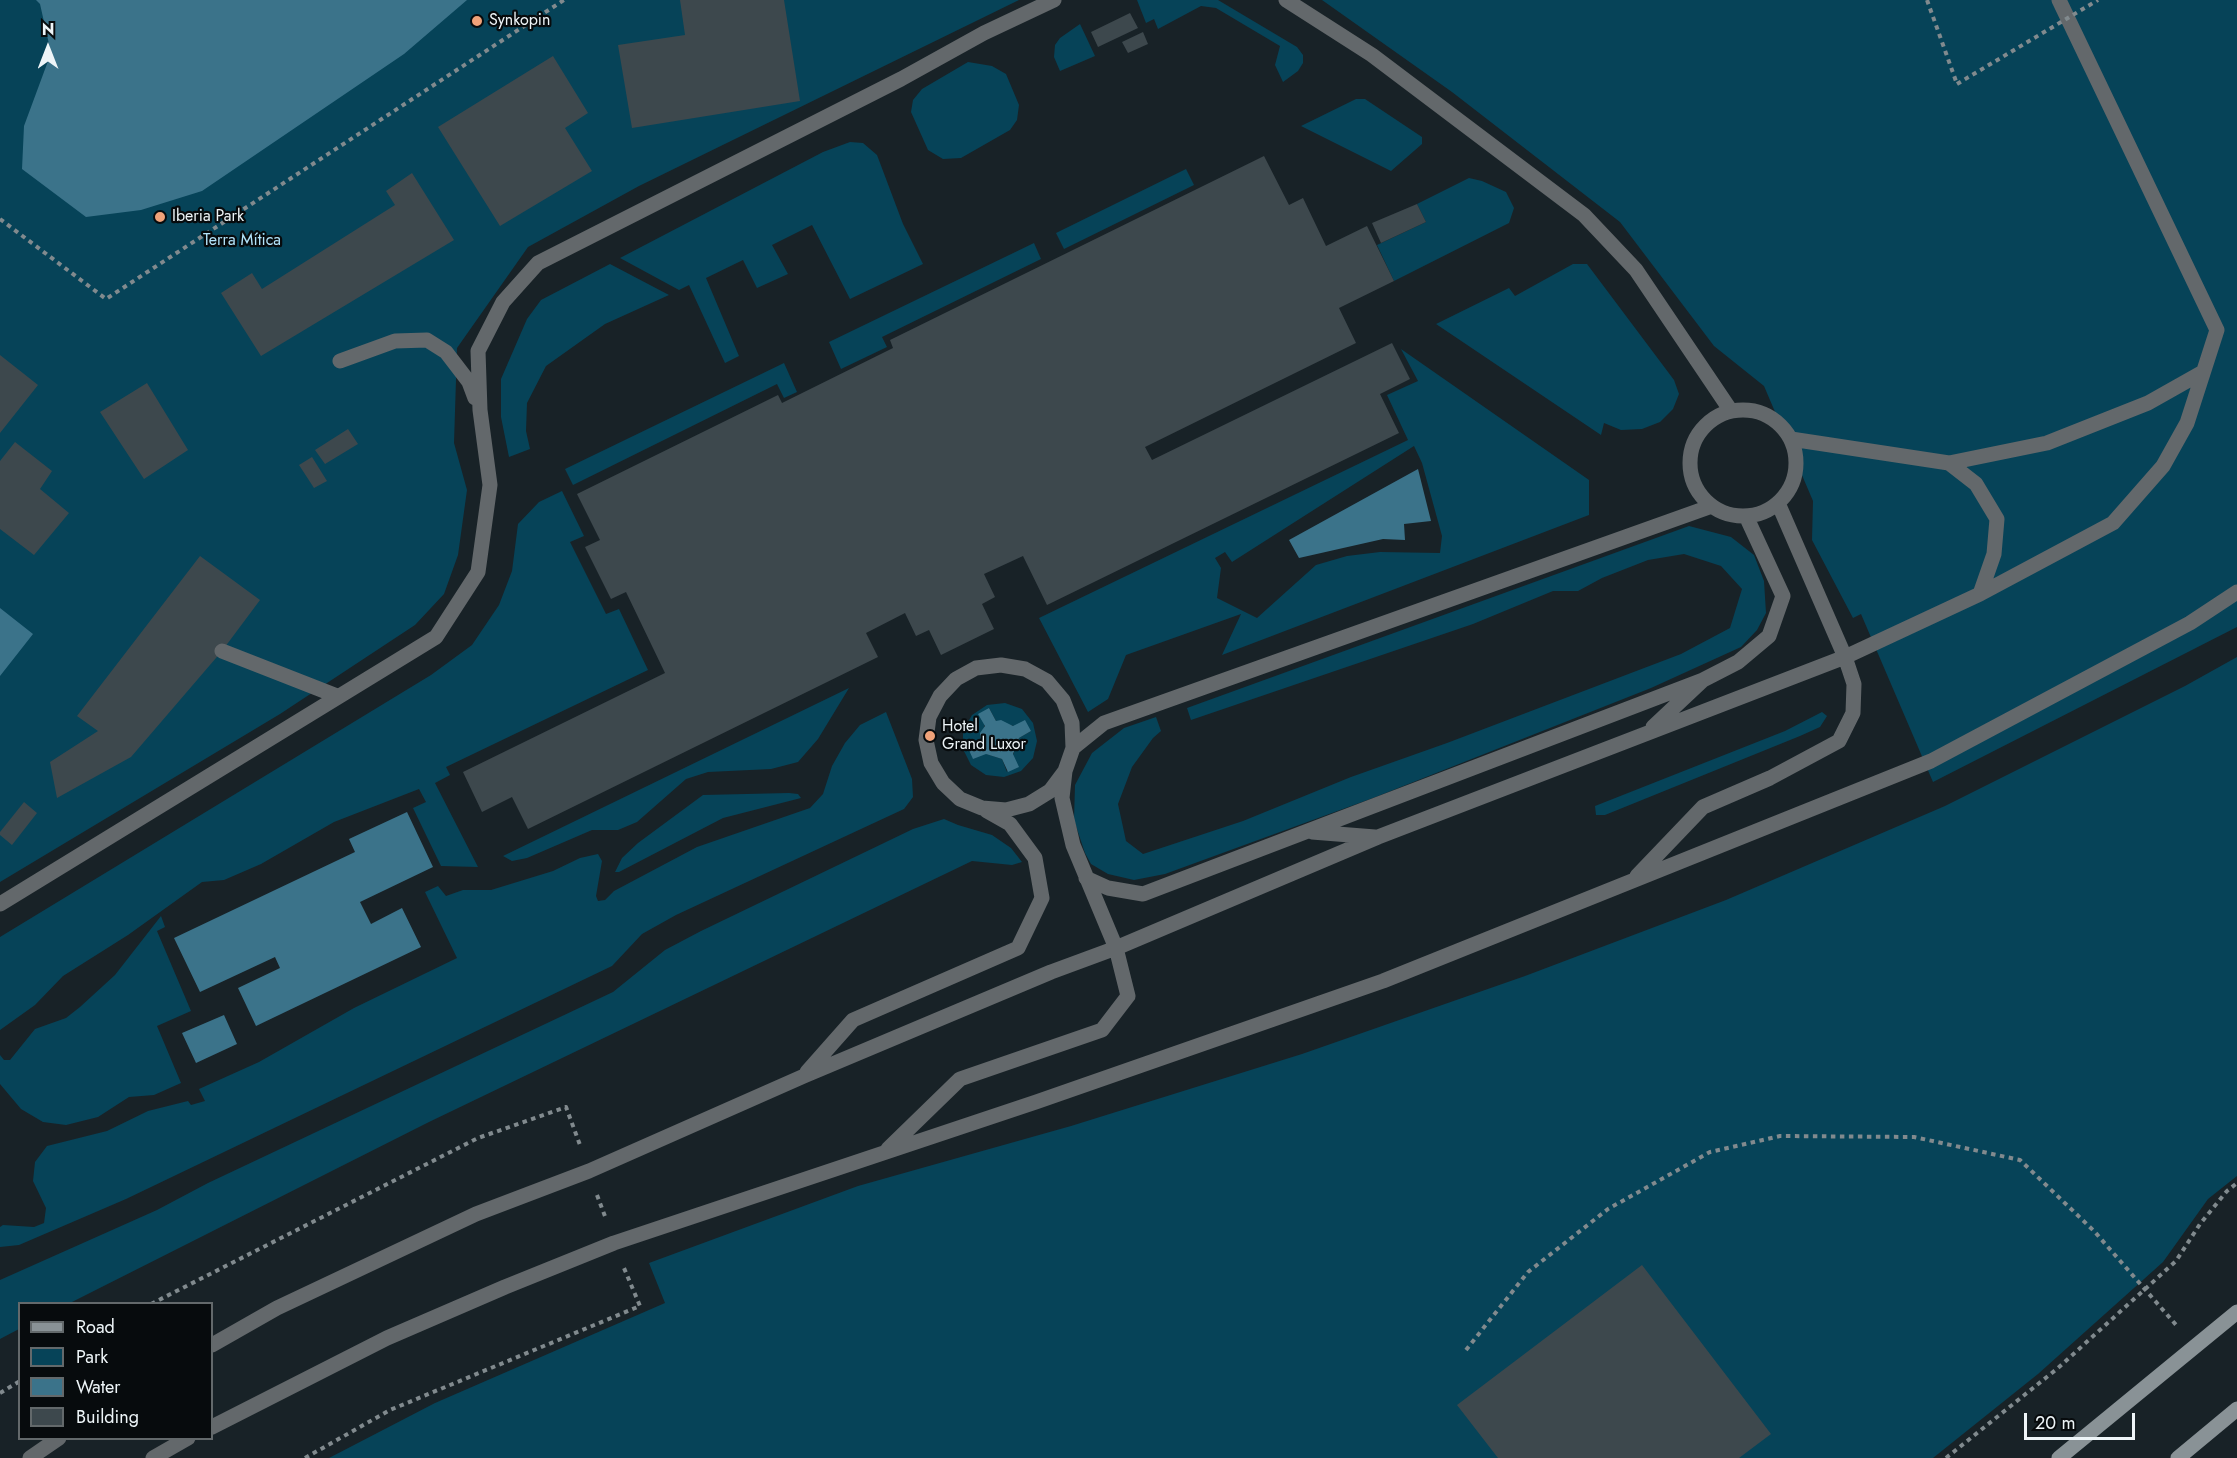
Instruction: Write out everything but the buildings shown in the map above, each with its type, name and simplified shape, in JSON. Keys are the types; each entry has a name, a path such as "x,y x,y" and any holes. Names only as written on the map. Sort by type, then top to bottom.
{"main road":[{"path":"2059,1458 2237,1312"},
{"path":"2178,1458 2237,1409"}],"lane":[{"path":"0,904 436,637 478,572 490,486 480,410 478,351 503,302 538,263 901,79 984,33 1054,0"},
{"path":"1286,0 1372,55 1584,215 1636,270 1731,411"},
{"path":"213,1345 277,1308 476,1214 589,1171 804,1076 1378,837 1845,657 1980,594 2113,523 2163,466 2187,423 2217,330 2059,0"},
{"path":"340,361 394,341 427,340 446,352 469,382 480,410"},
{"path":"1791,438 1949,463 2047,443 2148,403 2203,372"},
{"path":"1749,410 1766,414 1781,424 1791,438 1797,455 1796,473 1790,490 1778,503 1763,513 1746,516 1728,514 1712,506 1700,494 1692,478 1692,452 1702,429 1715,417 1731,411 1749,410"},
{"path":"1949,463 1976,484 1997,519 1994,554 1980,594"},
{"path":"1633,880 1702,807 1770,778 1839,741 1854,713 1854,684 1845,657 1778,503"},
{"path":"1072,748 1104,723 1712,506"},
{"path":"1086,878 1108,888 1143,894 1703,680 1738,662 1769,636 1783,596 1746,516"},
{"path":"213,1426 387,1338 614,1243 884,1153 1383,981 1931,760 2190,623 2237,592"},
{"path":"222,651 337,696"},
{"path":"804,1076 853,1020 1018,948 1042,898 1035,858 1010,824 960,799 943,783 931,763 926,740 929,717 940,696 956,679 976,668 1001,665 1025,669 1047,681 1063,700 1072,723 1072,748 1065,771 1062,798 1073,845 1116,948 1128,996 1102,1030 960,1080 884,1153"},
{"path":"1648,732 1703,680"},
{"path":"982,808 1006,810 1029,804 1050,791 1065,771"},
{"path":"1306,831 1378,837"},
{"path":"30,1458 56,1440"},
{"path":"153,1458 184,1440"}],"path":[{"path":"0,219 106,299 564,0"},
{"path":"1927,0 1957,84 2098,0"},
{"path":"155,1302 478,1138 566,1107 614,1243 640,1306 390,1410 304,1458"},
{"path":"1466,1350 1528,1272 1608,1209 1710,1152 1780,1136 1914,1137 2020,1160 2094,1231 2195,1347"},
{"path":"1946,1458 2058,1368 2176,1261 2207,1216 2227,1191 2237,1184"},
{"path":"0,1393 18,1382"}],"green space":[{"name":"Terra Mítica","path":"0,0 1019,0 639,186 528,247 457,348 454,443 467,490 458,555 444,594 415,625 280,714 0,882"},
{"path":"1137,0 1218,0 1297,47 1303,55 1303,63 1298,71 1283,82 1275,65 1280,46 1216,8 1201,6 1158,29 1154,19 1146,23"},
{"path":"1322,0 2237,0 2237,627 1933,782 1861,614 1853,618 1812,540 1813,501 1764,386 1714,346 1620,222 1452,92"},
{"path":"1080,24 1095,56 1060,71 1054,57 1055,45 1060,38"},
{"path":"968,62 992,66 1006,74 1019,105 1017,120 1010,130 961,158 943,159 928,150 911,112 913,100 922,89"},
{"path":"1356,99 1365,99 1422,137 1422,144 1391,171 1301,126"},
{"path":"850,142 863,143 877,155 903,224 923,264 850,299 812,225 772,245 788,274 757,288 743,260 706,278 739,356 725,363 689,285 679,290 620,258 823,152"},
{"path":"1186,169 1194,185 1064,249 1056,233"},
{"path":"1469,178 1506,192 1514,208 1509,223 1394,281 1377,245 1426,222 1417,204"},
{"path":"1034,243 1041,259 882,337 887,347 841,369 829,342"},
{"path":"610,264 669,295 605,324 546,366 527,403 526,431 530,449 509,457 501,417 501,379 527,319 541,300"},
{"path":"1573,264 1587,264 1674,380 1679,394 1673,409 1660,422 1642,429 1621,430 1604,423 1601,435 1436,324 1509,288 1515,296"},
{"path":"1401,349 1589,480 1589,515 1222,655 1241,614 1126,655 1108,699 1088,712 1039,618 1408,440 1387,395 1418,381","holes":["1414,446 1422,463 1442,536 1440,553 1380,552 1347,556 1316,565 1257,618 1217,598 1221,568 1215,558 1225,552 1232,562"]},
{"path":"784,363 797,392 784,398 777,384 573,485 565,469"},
{"path":"562,491 584,536 570,542 606,614 619,609 648,670 446,767 450,775 435,783 478,867 441,866 413,808 426,802 419,789 334,822 261,864 224,880 202,882 128,935 63,976 35,1005 0,1030 0,937 431,675 472,645 499,605 512,571 518,524 539,502"},
{"path":"1689,526 1731,537 1754,555 1764,581 1766,613 1757,630 1741,647 1651,688 1373,798 1165,874 1134,880 1108,874 1091,864 1074,820 1075,785 1092,753 1124,728 1156,717 1161,731 1153,738 1132,767 1118,804 1126,841 1143,854 1243,821 1351,777 1681,654 1730,628 1742,589 1721,566 1684,554 1648,560 1602,578 1578,591 1553,591 1473,624 1191,720 1187,708"},
{"path":"2237,657 2237,1176 2208,1199 2163,1262 2038,1374 1933,1458 329,1458 435,1403 665,1303 649,1263 858,1186 1071,1126 1302,1054 1525,976 1726,900 1945,806 2185,686"},
{"path":"849,688 818,739 798,762 771,769 708,772 686,779 637,822 618,830 592,830 527,858 512,861 503,856"},
{"path":"1005,703 1022,709 1033,723 1037,741 1033,758 1021,771 1004,777 986,775 971,765 963,749 963,731 972,715 987,705","holes":["989,708 996,721 1031,731 1019,738 1007,772 1002,759 968,748 980,743"]},
{"path":"886,712 912,779 913,797 904,809 676,915 642,934 612,966 126,1199 19,1245 0,1247 0,1227 3,1225 34,1227 44,1223 46,1208 33,1181 35,1162 47,1146 107,1131 148,1111 188,1101 191,1105 205,1101 199,1089 259,1062 354,1008 457,958 425,892 438,886 446,896 463,890 491,890 553,871 580,858 598,854 602,861 596,896 598,901 605,900 614,891 697,847 810,808 823,794 832,766 845,743 860,725"},
{"path":"1822,712 1827,716 1820,727 1605,815 1596,815 1595,806 1785,731"},
{"path":"798,794 801,798 723,818 615,872 622,858 638,843 703,795"},
{"path":"944,819 992,835 1011,848 1022,862 1012,865 972,861 429,1122 72,1302 18,1302 18,1330 0,1339 0,1280 157,1210 208,1183 613,992 665,950 913,829"},
{"path":"161,916 165,927 157,931 191,1011 157,1026 181,1083 154,1095 129,1097 98,1117 66,1125 43,1122 21,1109 0,1084 0,1055 4,1060 10,1060 35,1029 66,1018 80,1007 115,975"}],"water":[{"path":"36,0 467,0 404,54 202,191 141,210 86,217 22,169 24,126 51,53 40,4"},
{"path":"1418,469 1431,521 1404,524 1405,540 1383,539 1299,558 1289,540"},
{"path":"0,608 33,634 0,676"},
{"path":"989,708 996,721 1001,720 1013,726 1025,720 1031,731 1019,738 1013,754 1019,767 1008,772 1002,759 986,754 973,759 968,748 980,743 980,733 985,726 978,714"},
{"path":"407,812 433,867 360,902 371,924 402,908 421,947 256,1026 238,988 280,968 275,957 200,992 174,938 355,852 349,839"},
{"path":"224,1015 237,1044 196,1063 182,1033"}],"place":[{"name":"Synkopin","path":"477,21"},
{"name":"Iberia Park","path":"160,217"},
{"name":"Hotel Grand Luxor","path":"930,736"}]}
